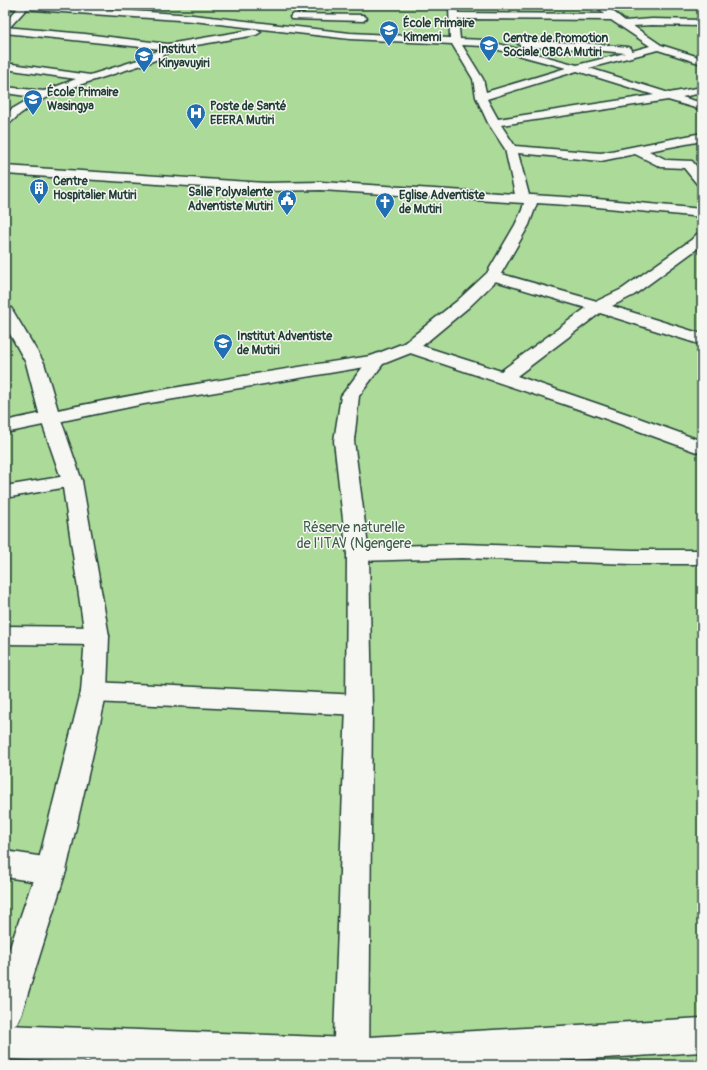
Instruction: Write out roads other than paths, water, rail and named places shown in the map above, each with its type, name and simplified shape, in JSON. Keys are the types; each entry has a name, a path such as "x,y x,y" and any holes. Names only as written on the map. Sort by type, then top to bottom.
{"street":[{"path":"5,5 194,15 226,21 350,36 484,43 583,46 639,52"},
{"path":"599,5 613,17 658,47 702,60"},
{"path":"5,27 25,6"},
{"path":"350,36 363,18 366,8"},
{"path":"5,427 50,417 254,379 377,360 410,347 463,304 493,276 529,210 511,149 494,123 481,98 478,79 455,41 454,10 613,17"},
{"path":"5,122 13,113 46,95 147,60 170,47 183,33 194,15"},
{"path":"226,21 231,17 268,17"},
{"path":"283,17 363,18"},
{"path":"623,24 652,22 702,23"},
{"path":"5,30 85,37 170,47 243,34 289,29"},
{"path":"484,43 521,52 702,107"},
{"path":"481,98 574,69 658,47"},
{"path":"5,66 93,78"},
{"path":"5,90 46,95"},
{"path":"494,123 636,102 702,90"},
{"path":"511,149 601,157 702,137"},
{"path":"636,150 665,164 702,164"},
{"path":"688,164 702,181"},
{"path":"5,170 182,180 237,185 287,187 321,186 527,200 597,203 702,213"},
{"path":"504,377 598,307 628,292 700,242"},
{"path":"493,276 702,340"},
{"path":"5,311 35,363 50,417 72,481 97,636 94,692 51,871 5,1012"},
{"path":"410,347 504,377 657,430 702,448"},
{"path":"351,1060 359,705 358,554 344,441 350,396 377,360"},
{"path":"5,492 72,481"},
{"path":"358,554 462,551 632,557 702,557"},
{"path":"5,635 97,636"},
{"path":"94,692 359,705"},
{"path":"5,864 51,871"},
{"path":"5,1042 351,1060 702,1035"}],"place":[{"name":"École Primaire Kimemi","path":"389,47"},
{"name":"Centre de Promotion Sociale CBCA Mutiri","path":"489,62"},
{"name":"Institut Kinyavuyiri","path":"144,73"},
{"name":"École Primaire Wasingya","path":"33,116"},
{"name":"Poste de Santé EEERA Mutiri","path":"196,130"},
{"name":"Centre Hospitalier Mutiri","path":"39,205"},
{"name":"Salle Polyvalente Adventiste Mutiri","path":"287,216"},
{"name":"Eglise Adventiste de Mutiri","path":"385,219"},
{"name":"Institut Adventiste de Mutiri","path":"223,360"}],"park label":[{"name":"Réserve naturelle de l'ITAV (Ngengere","path":"354,536"}]}
